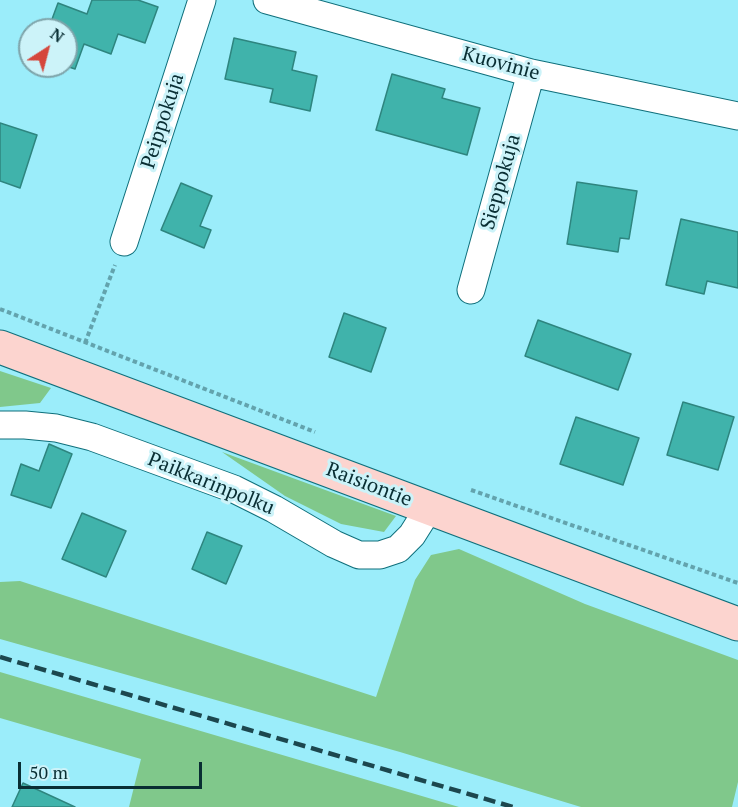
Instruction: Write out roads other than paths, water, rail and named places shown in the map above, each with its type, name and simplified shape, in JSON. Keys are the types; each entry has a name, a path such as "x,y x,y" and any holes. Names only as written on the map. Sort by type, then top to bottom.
{"main road":[{"name":"Raisiontie","path":"0,347 738,624"}],"street":[{"name":"Peippokuja","path":"124,242 202,0"},
{"name":"Kuovinie","path":"267,0 356,12 531,73 738,116"},
{"name":"Sieppokuja","path":"471,290 531,73"},
{"name":"Paikkarinpolku","path":"0,424 56,428 92,437 234,489 334,544 359,555 380,555 398,549 412,535 429,508"}],"railway":[{"path":"0,657 513,807"}]}
